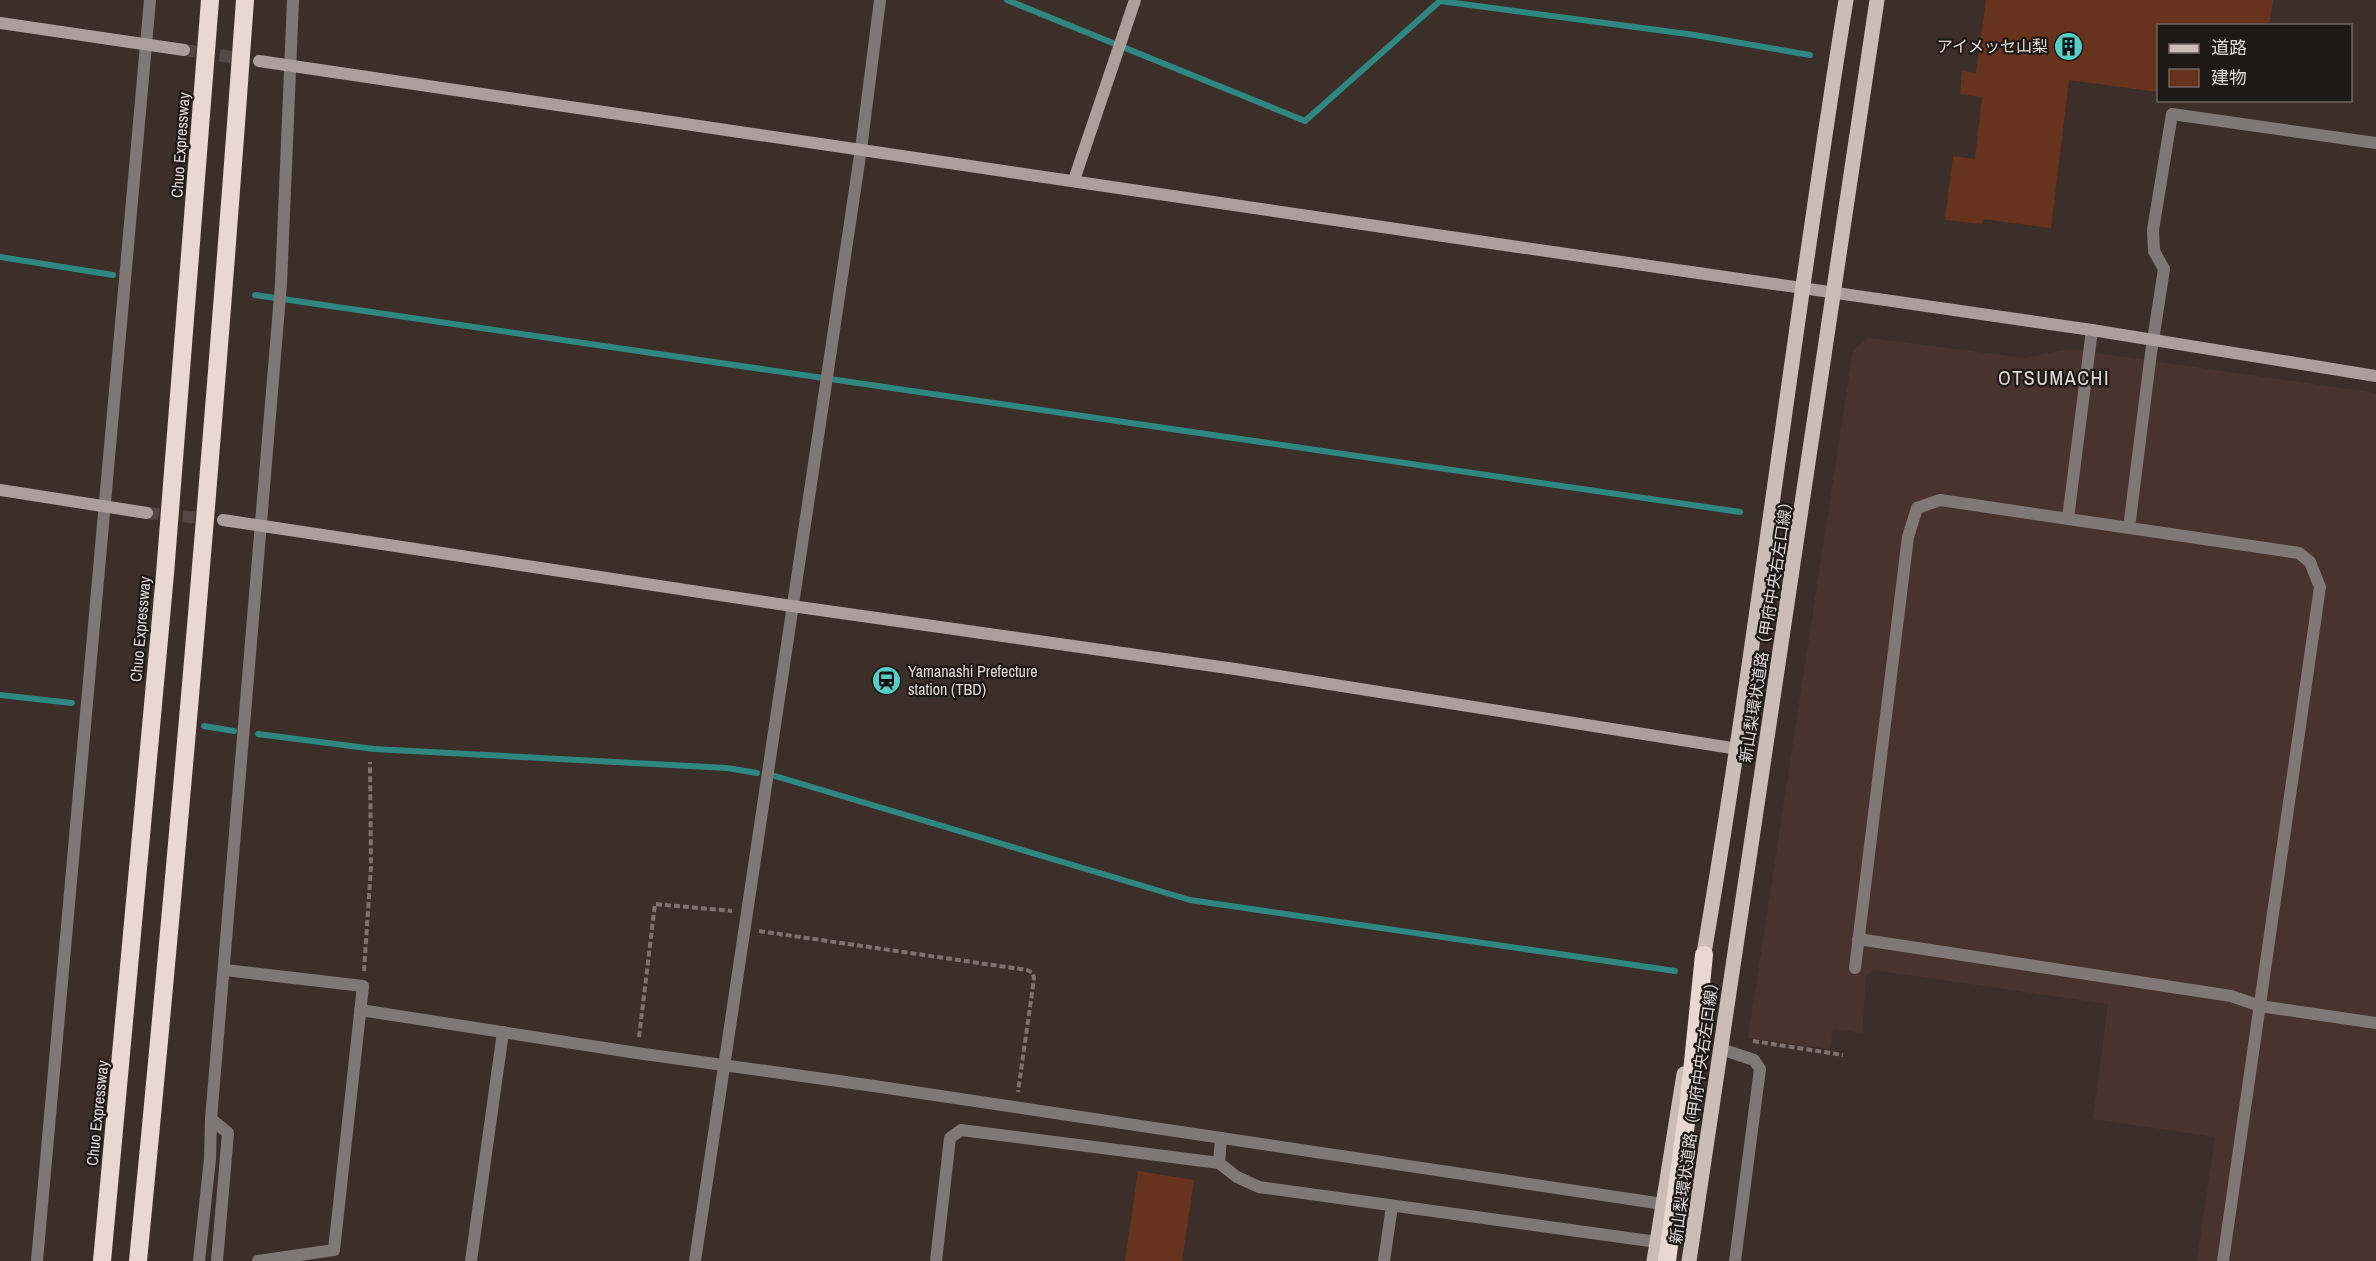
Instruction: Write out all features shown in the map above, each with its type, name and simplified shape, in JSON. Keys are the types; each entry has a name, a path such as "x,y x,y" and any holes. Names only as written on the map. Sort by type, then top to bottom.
{"highway":[{"name":"Chuo Expressway","path":"102,1261 165,574 210,0"},
{"path":"138,1261 197,601 245,0"},
{"path":"1667,1261 1689,1101 1704,955"}],"main road":[{"name":"新山梨環状道路（甲府中央右左口線）","path":"1654,1261 1738,749 1816,184 1846,0"},
{"name":"新山梨環状道路（甲府中央右左口線）","path":"1689,1261 1877,0"}],"street":[{"path":"37,1261 150,0"},
{"path":"199,1261 210,1159 211,1119 281,284 293,0"},
{"path":"695,1261 861,149 880,0"},
{"path":"1074,180 1135,0"},
{"path":"0,23 184,50"},
{"path":"259,61 2092,330 2376,374"},
{"path":"2129,528 2164,269 2154,251 2152,230 2172,114 2376,142"},
{"path":"2068,518 2092,330"},
{"path":"0,490 147,513"},
{"path":"1855,968 1908,537 1917,508 1940,500 2300,553 2310,562 2320,586 2223,1261"},
{"path":"223,520 792,606 1235,669 1738,749"},
{"path":"1858,939 2231,996 2260,1006 2376,1023"},
{"path":"225,970 363,987 334,1250 258,1261"},
{"path":"360,1010 1663,1204"},
{"path":"471,1261 503,1032"},
{"path":"1721,1049 1754,1060 1760,1069 1736,1261"},
{"path":"211,1119 228,1133 217,1261"},
{"path":"936,1261 950,1138 961,1130 1219,1162 1237,1177 1259,1187 1657,1242"},
{"path":"1219,1162 1221,1138"},
{"path":"1384,1261 1392,1206"}],"path":[{"path":"363,987 370,867 370,762"},
{"path":"637,1053 655,904 746,912"},
{"path":"744,928 1026,970 1033,973 1015,1109"},
{"path":"1757,1042 1843,1055"}],"shaded area":[{"path":"1869,338 2025,358 2069,349 2376,393 2376,1261 2197,1261 2215,1137 2093,1119 2108,1004 1873,970 1866,976 1862,1033 1833,1029 1830,1049 1748,1038 1853,350"}],"building":[{"path":"1986,0 2273,0 2269,24 2157,24 2157,92 2069,80 2051,228 1983,219 1982,224 1945,220 1953,156 1975,159 1982,97 1960,94 1962,71 1976,73"},
{"path":"1138,1171 1194,1180 1182,1261 1125,1261"}],"waterway":[{"path":"1007,0 1305,121 1440,1 1695,35 1810,55"},
{"path":"0,257 113,275"},
{"path":"255,295 1740,512"},
{"path":"0,695 72,703"},
{"path":"204,726 234,731"},
{"path":"258,734 374,749 727,768 757,773"},
{"path":"775,776 1190,900 1675,971"}],"tunnel":[{"path":"184,50 259,61"},
{"path":"147,513 223,520"}],"place":[{"name":"アイメッセ山梨","path":"2069,46"},
{"name":"Yamanashi Prefecture station (TBD)","path":"887,680"}],"district":[{"name":"OTSUMACHI","path":"2054,377"}]}
